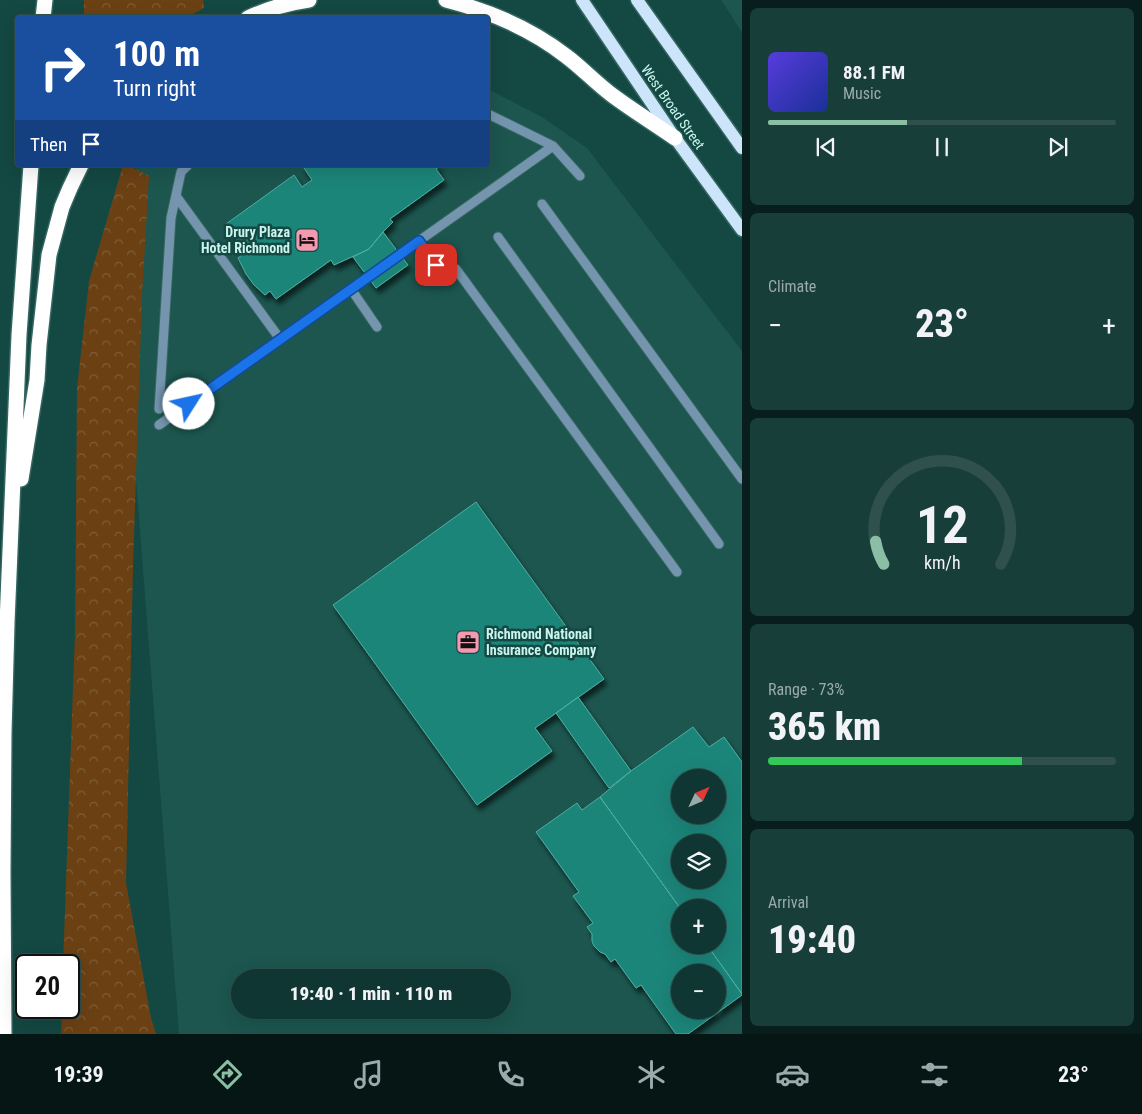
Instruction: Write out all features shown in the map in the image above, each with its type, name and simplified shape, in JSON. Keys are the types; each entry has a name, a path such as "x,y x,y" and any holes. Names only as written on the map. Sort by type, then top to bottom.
{"highway":[{"path":"43,15 45,0"},
{"path":"254,15 309,0"},
{"path":"446,0 501,18 544,40 572,60 612,95 676,138"},
{"path":"3,1025 4,743 9,547 19,335 31,167"},
{"path":"9,547 37,380 49,256 62,207 81,167"}],"main road":[{"name":"West Broad Street","path":"582,0 676,138 742,230"},
{"path":"637,0 742,148"}],"lane":[{"path":"490,115 553,146 580,176"},
{"path":"159,425 553,146"},
{"path":"159,409 171,218 181,172 186,167"},
{"path":"176,196 280,339"},
{"path":"542,204 742,480"},
{"path":"498,238 719,544"},
{"path":"419,241 444,278"},
{"path":"456,269 677,572"},
{"path":"351,289 377,327"}],"shaded area":[{"path":"721,0 742,0 742,32"},
{"path":"490,90 542,117 587,148 742,351 742,1034 179,1034 115,209 137,167 490,167"}],"green space":[{"path":"84,0 203,0 204,8 191,15 84,15"},
{"path":"122,167 132,167 149,176 142,296 133,566 126,883 151,1018 156,1034 61,1034 62,1019 80,1019 80,954 63,954 75,633 77,388 89,281"}],"building":[{"name":"Drury Plaza Hotel Richmond","path":"303,167 438,167 436,169 444,180 390,219 393,222 369,249 334,265 331,260 276,299 270,291 265,295 246,274 238,258 246,252 226,224 294,175 302,187 312,180"},
{"path":"383,232 408,265 376,288 353,257 369,249"},
{"name":"Richmond National Insurance Company","path":"476,502 604,679 535,728 552,751 477,805 333,605"},
{"path":"578,697 631,771 609,788 556,713"},
{"path":"693,727 709,747 724,737 742,762 742,994 726,972 726,964 721,964 713,954 726,954 726,899 674,899 600,797 631,771"},
{"path":"600,797 674,899 671,899 671,954 713,954 721,964 671,964 671,1019 709,1019 688,1034 676,1034 641,985 636,988 615,959 611,962 605,954 594,946 592,934 587,927 593,923 573,896 579,892 536,832 577,803 582,810"},
{"path":"726,972 742,994 726,1007"}],"place":[{"name":"Drury Plaza Hotel Richmond","path":"307,240"},
{"name":"Richmond National Insurance Company","path":"468,642"}],"route":[{"path":"189,404 419,241 436,265"}]}
